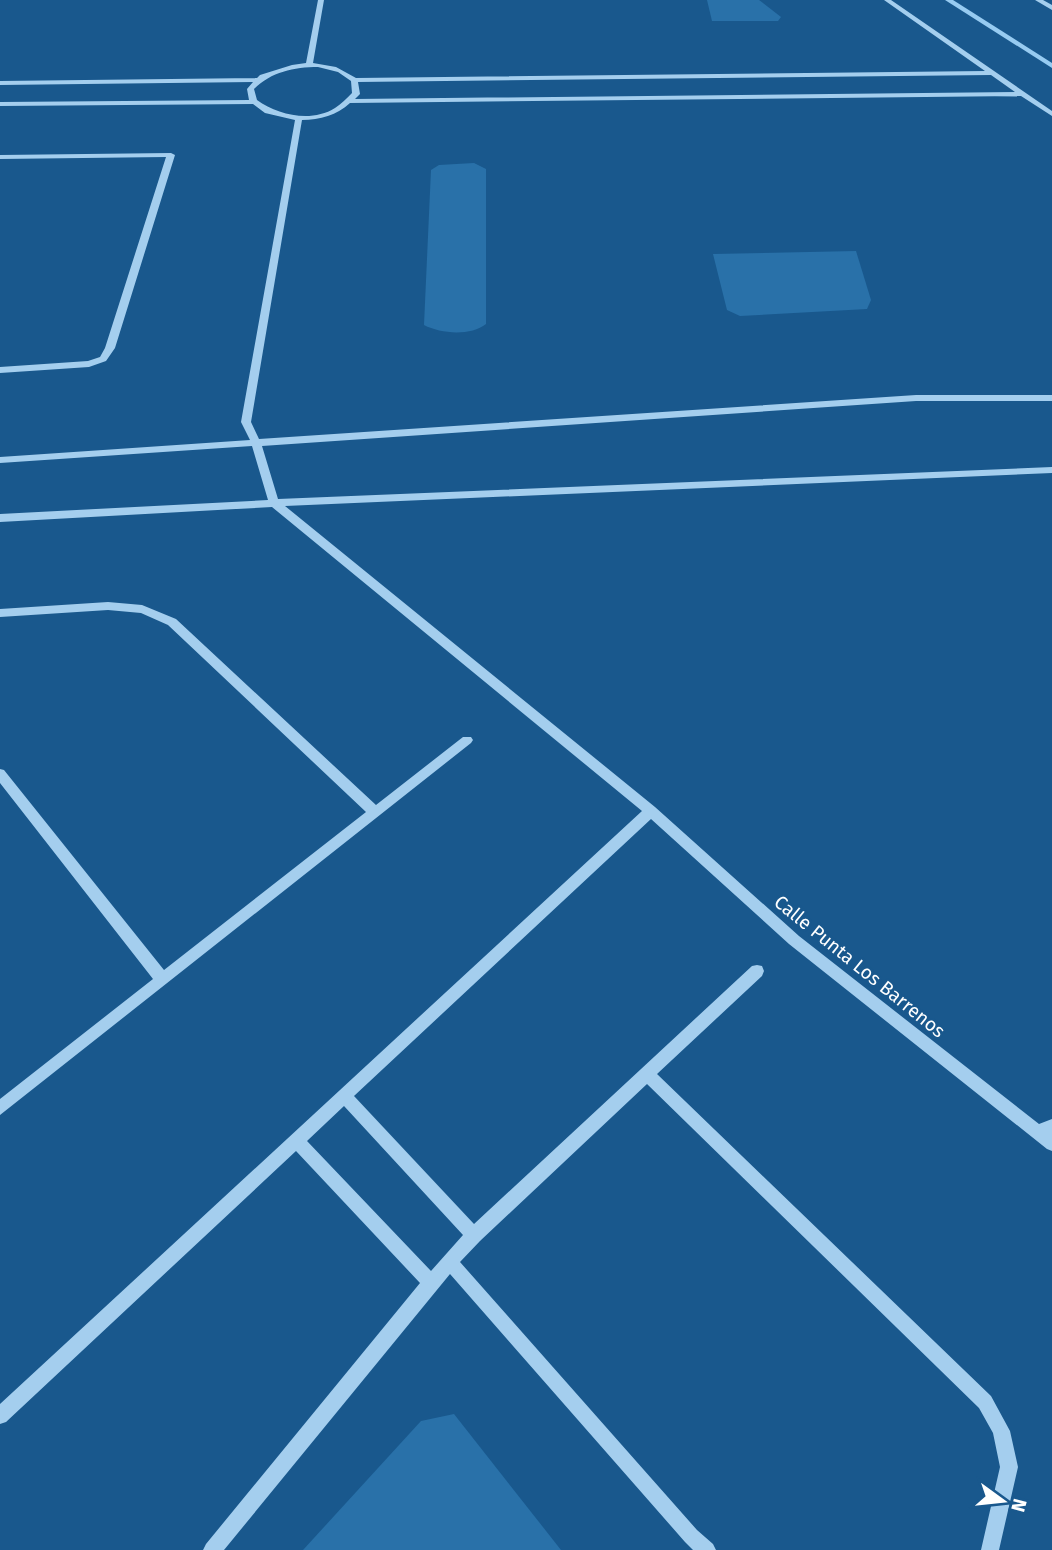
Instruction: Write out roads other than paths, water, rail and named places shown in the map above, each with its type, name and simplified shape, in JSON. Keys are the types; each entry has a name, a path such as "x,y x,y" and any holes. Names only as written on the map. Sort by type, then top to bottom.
{"street":[{"path":"309,65 321,0"},
{"path":"887,0 1052,114"},
{"path":"1038,0 1052,8"},
{"path":"252,102 251,87 257,80 280,69 309,65 337,69 354,80 992,73"},
{"path":"0,83 257,80"},
{"path":"0,104 252,102 270,114 299,118 330,113 351,101 356,94 354,80"},
{"path":"351,101 1023,94"},
{"path":"274,503 256,442 246,422 299,118"},
{"path":"0,156 171,155 110,348 103,359 89,365 0,370"},
{"path":"0,460 916,398 1052,398"},
{"path":"0,518 274,503 1052,470"},
{"name":"Calle Punta Los Barrenos","path":"274,503 651,811 794,940 1045,1129 1052,1144"},
{"path":"0,613 108,606 142,609 172,622 375,813"},
{"path":"0,1108 467,740"},
{"path":"0,774 163,980"},
{"path":"0,1416 651,811"},
{"path":"212,1550 431,1283 474,1235 757,971"},
{"path":"647,1074 985,1402 1001,1431 1009,1467 990,1550"},
{"path":"344,1096 474,1235"},
{"path":"297,1141 431,1283"},
{"path":"450,1262 691,1536 707,1550"}],"waterway":[{"path":"948,0 1052,66"}]}
